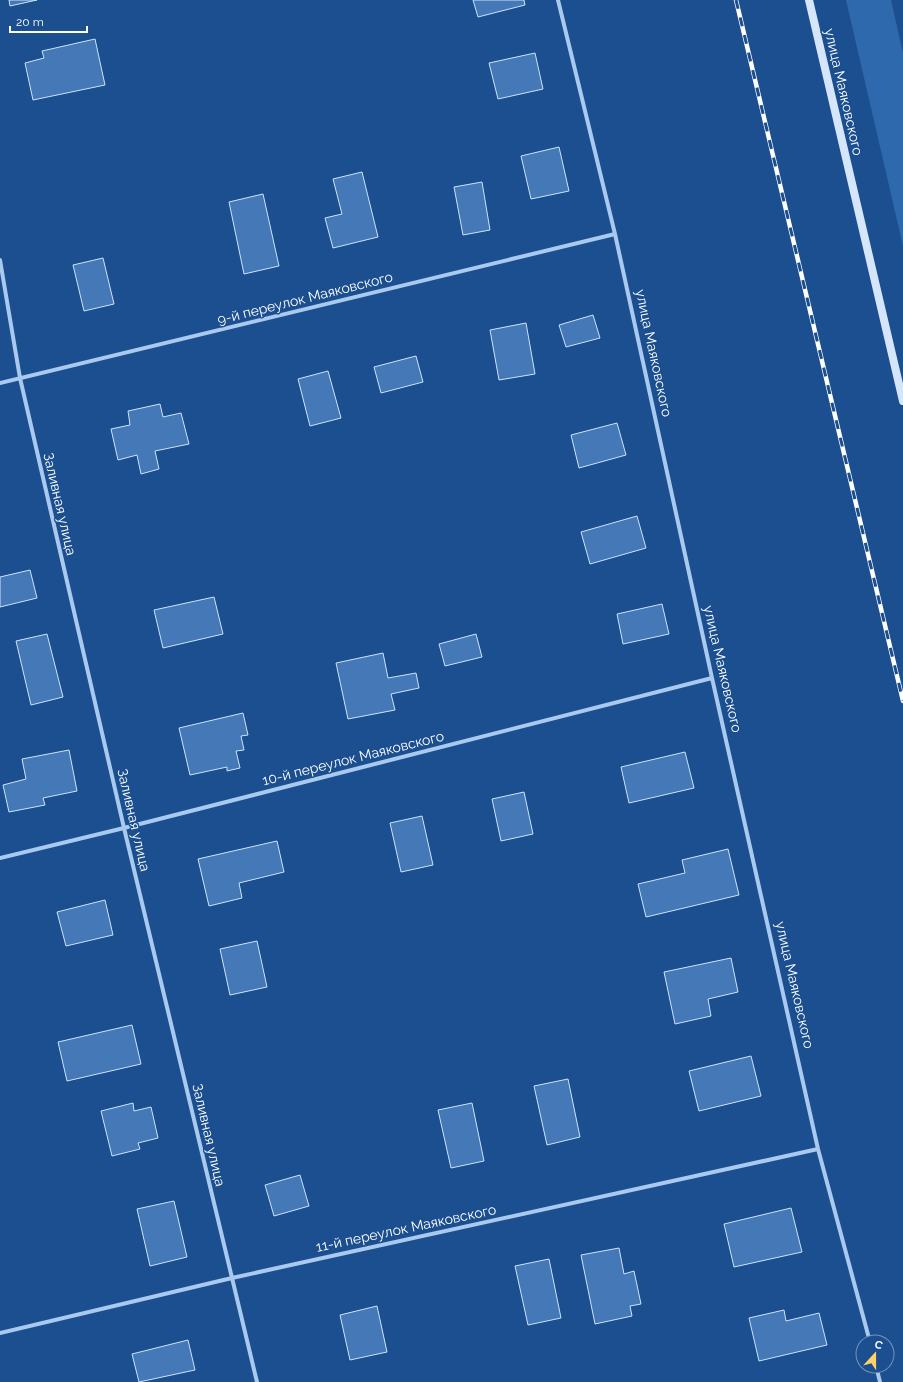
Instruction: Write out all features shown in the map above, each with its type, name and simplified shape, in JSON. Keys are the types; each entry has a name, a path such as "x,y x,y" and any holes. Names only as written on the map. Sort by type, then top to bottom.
{"main road":[{"name":"улица Маяковского","path":"809,0 903,401"}],"street":[{"name":"улица Маяковского","path":"558,0 615,234 712,678 818,1149 868,1334"},
{"name":"9-й переулок Маяковского","path":"0,383 615,234"},
{"name":"Заливная улица","path":"0,260 20,378 124,828 257,1382"},
{"name":"10-й переулок Маяковского","path":"0,858 124,828 712,678"},
{"name":"11-й переулок Маяковского","path":"0,1333 232,1278 818,1149"}],"shaded area":[{"path":"846,0 891,0 903,53 903,246"}],"building":[{"path":"9,0 37,0 10,6"},
{"path":"473,0 524,0 525,5 478,17"},
{"path":"95,39 105,85 33,100 25,63 44,58 42,51"},
{"path":"535,53 543,89 498,99 489,63"},
{"path":"559,147 569,191 531,199 521,156"},
{"path":"362,172 378,237 333,248 325,218 342,214 333,179"},
{"path":"482,182 490,230 463,235 454,187"},
{"path":"263,194 279,266 244,274 229,202"},
{"path":"103,258 114,304 84,311 73,265"},
{"path":"593,315 600,338 566,347 559,325"},
{"path":"526,323 535,374 499,380 490,330"},
{"path":"416,356 423,382 381,393 374,367"},
{"path":"328,371 341,418 310,426 298,379"},
{"path":"160,404 163,417 181,413 189,444 155,451 159,469 141,474 137,455 118,460 111,429 130,425 128,411"},
{"path":"617,423 626,455 579,468 571,435"},
{"path":"637,516 646,548 590,564 581,532"},
{"path":"30,570 37,598 0,607 0,577"},
{"path":"214,597 223,634 163,648 154,610"},
{"path":"662,604 669,634 623,644 617,614"},
{"path":"47,634 63,697 31,705 16,641"},
{"path":"476,634 482,657 445,666 439,644"},
{"path":"383,653 388,678 416,673 419,688 391,694 395,710 348,719 336,663"},
{"path":"243,713 248,735 241,736 244,750 236,751 240,768 227,771 227,767 190,775 179,728"},
{"path":"69,750 77,791 43,798 45,805 9,812 3,785 26,779 22,759"},
{"path":"685,752 694,788 629,803 621,767"},
{"path":"524,792 533,834 501,841 492,799"},
{"path":"422,816 433,865 401,872 390,823"},
{"path":"277,841 284,872 239,883 242,898 209,906 198,859"},
{"path":"728,849 739,895 646,917 638,884 685,873 682,860"},
{"path":"105,900 113,935 66,946 57,912"},
{"path":"257,941 267,987 230,995 220,949"},
{"path":"731,958 738,992 708,999 711,1016 675,1024 664,972"},
{"path":"132,1025 141,1064 67,1081 58,1042"},
{"path":"751,1056 761,1096 699,1111 689,1071"},
{"path":"568,1079 580,1137 547,1145 534,1086"},
{"path":"133,1103 134,1111 151,1107 158,1138 138,1143 140,1149 112,1156 101,1111"},
{"path":"472,1103 484,1161 451,1168 438,1110"},
{"path":"300,1175 309,1206 274,1216 265,1185"},
{"path":"174,1201 187,1257 150,1266 137,1209"},
{"path":"791,1208 802,1252 734,1267 724,1224"},
{"path":"619,1248 624,1274 634,1271 641,1304 630,1306 632,1316 595,1324 581,1255"},
{"path":"549,1259 561,1318 528,1325 515,1266"},
{"path":"377,1306 387,1352 350,1360 340,1315"},
{"path":"784,1310 786,1321 819,1313 827,1345 759,1361 749,1318"},
{"path":"188,1340 195,1370 139,1382 132,1354"}],"railway":[{"path":"736,0 903,701"}]}
